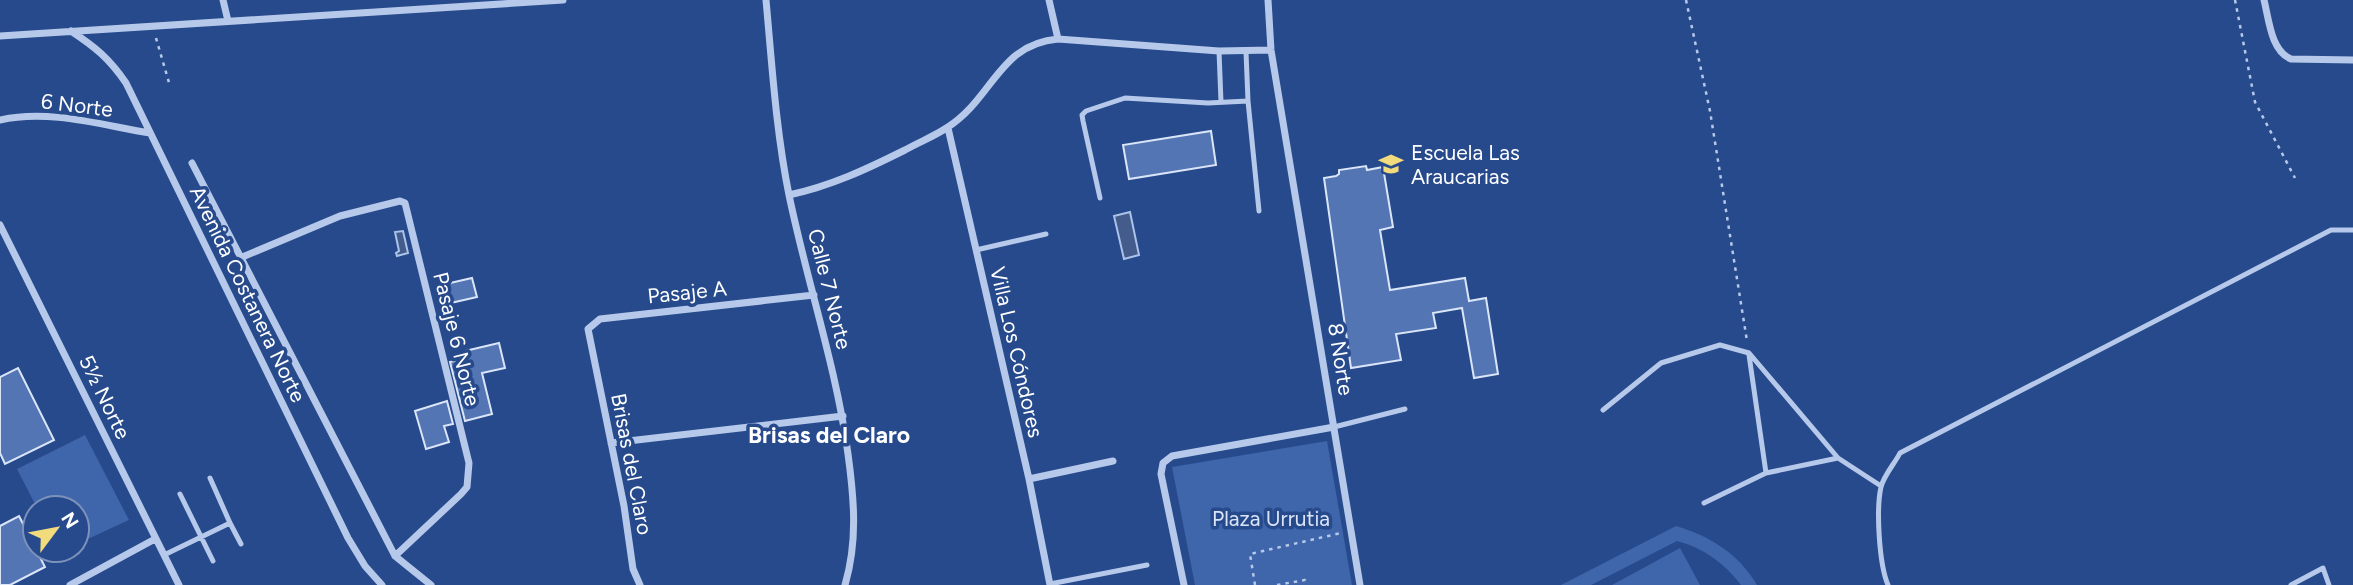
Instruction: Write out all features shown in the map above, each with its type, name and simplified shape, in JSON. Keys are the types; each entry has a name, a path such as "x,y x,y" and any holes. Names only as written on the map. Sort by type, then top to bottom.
{"street":[{"path":"223,0 228,21"},
{"path":"0,36 500,1 563,0"},
{"name":"Calle 7 Norte","path":"766,0 780,144 789,195 843,416 854,496 855,535 845,585"},
{"path":"1049,0 1058,39"},
{"name":"8 Norte","path":"1184,585 1161,474 1163,463 1172,456 1334,427 1271,50 1268,0"},
{"path":"2264,0 2273,35 2279,51 2285,57 2353,60"},
{"name":"Avenida Costanera Norte","path":"71,31 100,50 126,83 348,538 365,566 382,585"},
{"path":"789,195 839,182 948,128 972,107 1001,70 1024,47 1043,40 1219,51 1271,50"},
{"name":"6 Norte","path":"0,120 20,116 56,117 150,133"},
{"name":"Villa Los Cóndores","path":"948,128 1029,479 1050,585"},
{"name":"Avenida Costanera Norte","path":"192,163 395,556 431,585"},
{"name":"Pasaje 6 Norte","path":"240,258 340,216 404,202 469,463 467,486 395,556"},
{"name":"5½ Norte","path":"0,225 179,585"},
{"name":"Pasaje A","path":"591,349 588,329 600,319 814,295"},
{"name":"Brisas del Claro","path":"591,349 630,538 633,569 640,585"},
{"path":"611,443 843,416"},
{"path":"1334,427 1360,585"},
{"path":"1029,479 1113,461"},
{"path":"70,585 155,539"}],"lane":[{"path":"1219,51 1221,102"},
{"path":"1246,52 1259,211"},
{"path":"1100,198 1083,113 1125,98 1248,101"},
{"path":"1888,585 1883,572 1879,525 1881,486 1900,453 2331,230 2353,230"},
{"path":"976,250 1046,234"},
{"path":"1603,410 1661,363 1720,345 1749,353 1838,458 1881,486"},
{"path":"1749,353 1766,473"},
{"path":"1334,427 1405,409"},
{"path":"1703,503 1766,473 1838,458"},
{"path":"210,478 241,544"},
{"path":"180,494 213,561"},
{"path":"164,555 230,523"},
{"path":"1050,585 1147,565"},
{"path":"2291,585 2323,568 2329,585"}],"path":[{"path":"1686,0 1710,111 1749,353"},
{"path":"2235,0 2255,102 2295,178"},
{"path":"153,26 170,86"},
{"path":"1255,585 1250,554 1351,531"},
{"path":"1278,585 1305,580 1306,585"}],"green space":[{"path":"85,435 129,520 91,538 91,494 30,494 17,469"},
{"name":"Plaza Urrutia","path":"1327,441 1352,585 1195,585 1172,467"},
{"path":"1676,526 1712,541 1732,555 1757,585 1741,585 1713,557 1677,541 1591,585 1561,585"},
{"path":"1680,548 1700,585 1612,585"}],"shaded area":[{"path":"1130,212 1139,255 1124,259 1114,216"},
{"path":"403,231 408,253 397,256 399,251 395,232"}],"building":[{"path":"1211,131 1216,165 1129,179 1123,145"},
{"path":"1366,166 1367,170 1383,167 1393,227 1380,230 1390,290 1465,278 1469,301 1486,298 1498,374 1474,378 1462,308 1433,313 1436,328 1396,334 1401,360 1351,368 1324,178 1336,176 1339,170"},
{"path":"472,278 477,297 442,305 437,286"},
{"path":"499,343 505,368 482,373 492,414 465,421 450,362 467,358 465,351"},
{"path":"18,368 54,440 5,464 0,453 0,377"},
{"path":"447,401 453,424 444,426 449,442 426,449 415,411"},
{"path":"19,516 21,564 43,564 45,567 10,585 0,585 0,526"}],"place":[{"name":"Escuela Las Araucarias","path":"1391,164"}],"district":[{"name":"Brisas del Claro","path":"829,435"}]}
